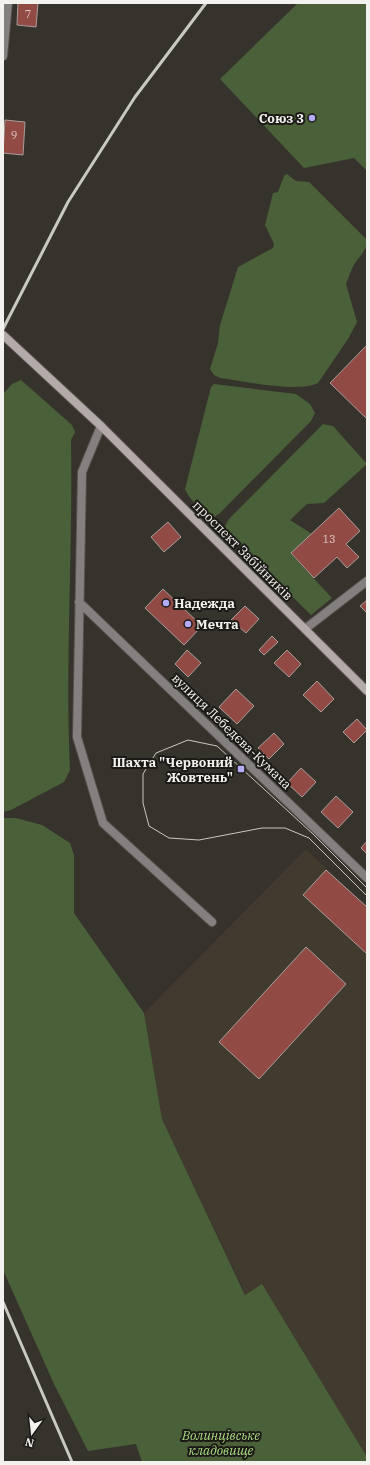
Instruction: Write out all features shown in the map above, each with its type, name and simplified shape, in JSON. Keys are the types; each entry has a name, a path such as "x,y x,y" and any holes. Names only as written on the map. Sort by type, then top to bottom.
{"main road":[{"name":"проспект Забійників","path":"3,335 101,426 367,691"}],"street":[{"path":"3,56 8,3"},
{"path":"101,426 82,472 77,737 104,823 212,922"},
{"path":"305,629 367,581"},
{"name":"вулиця Лебедєва-Кумача","path":"80,602 367,878"}],"shaded area":[{"path":"306,849 367,907 367,1457 262,1285 246,1295 162,1119 144,1013"}],"green space":[{"name":"Союз 3","path":"298,3 367,3 367,171 354,158 304,168 220,79"},
{"path":"287,174 296,181 309,182 367,240 365,250 351,270 346,284 357,322 348,339 318,383 309,386 285,387 220,378 214,375 210,369 218,343 220,325 238,267 273,248 274,244 265,225 273,193 278,192 284,176"},
{"path":"21,380 72,425 75,432 71,440 68,688 70,770 64,782 11,810 3,812 3,394 12,384"},
{"path":"214,384 296,394 310,404 315,413 311,421 220,513 214,517 197,506 185,489 211,387"},
{"path":"323,424 333,426 367,464 324,503 307,504 290,520 312,534 291,554 332,598 311,615 226,532 225,526 229,519"},
{"name":"Волинцівське кладовище","path":"3,818 16,818 42,825 70,843 74,855 74,913 144,1013 162,1119 245,1295 262,1284 367,1457 367,1462 142,1462 136,1444 88,1451 54,1384 3,1270"}],"building":[{"path":"18,3 38,3 36,27 17,25"},
{"path":"5,120 25,122 23,155 3,153"},
{"path":"367,345 367,419 330,383"},
{"path":"339,508 360,531 346,544 359,557 347,568 337,557 314,578 291,553"},
{"path":"168,522 181,537 164,552 151,537"},
{"path":"163,589 202,626 184,645 145,608"},
{"path":"367,600 367,613 360,606"},
{"path":"245,606 259,619 246,633 231,620"},
{"path":"272,636 278,642 264,655 259,650"},
{"path":"187,650 201,663 188,677 175,664"},
{"path":"287,650 301,664 289,677 274,663"},
{"path":"317,681 334,699 321,712 303,695"},
{"path":"236,689 254,706 237,724 219,707"},
{"path":"357,719 367,730 354,743 343,732"},
{"path":"274,733 284,744 269,759 258,748"},
{"path":"301,768 316,782 302,797 287,783"},
{"path":"336,796 353,812 338,828 321,812"},
{"path":"367,841 367,854 361,848"},
{"path":"326,870 367,907 367,954 303,895"},
{"path":"306,947 346,984 259,1079 219,1042"}],"tram line":[{"path":"367,888 313,834 217,746 188,740 156,753 143,774 143,803 149,826 169,838 199,840 262,828 285,828 309,838 367,896"}],"railway":[{"path":"3,329 68,202 135,97 206,3"},
{"path":"3,1302 72,1462"}],"place":[{"name":"Союз 3","path":"312,118"},
{"name":"Надежда","path":"166,603"},
{"name":"Мечта","path":"188,624"},
{"name":"Шахта \"Червоний Жовтень\"","path":"241,769"}]}
